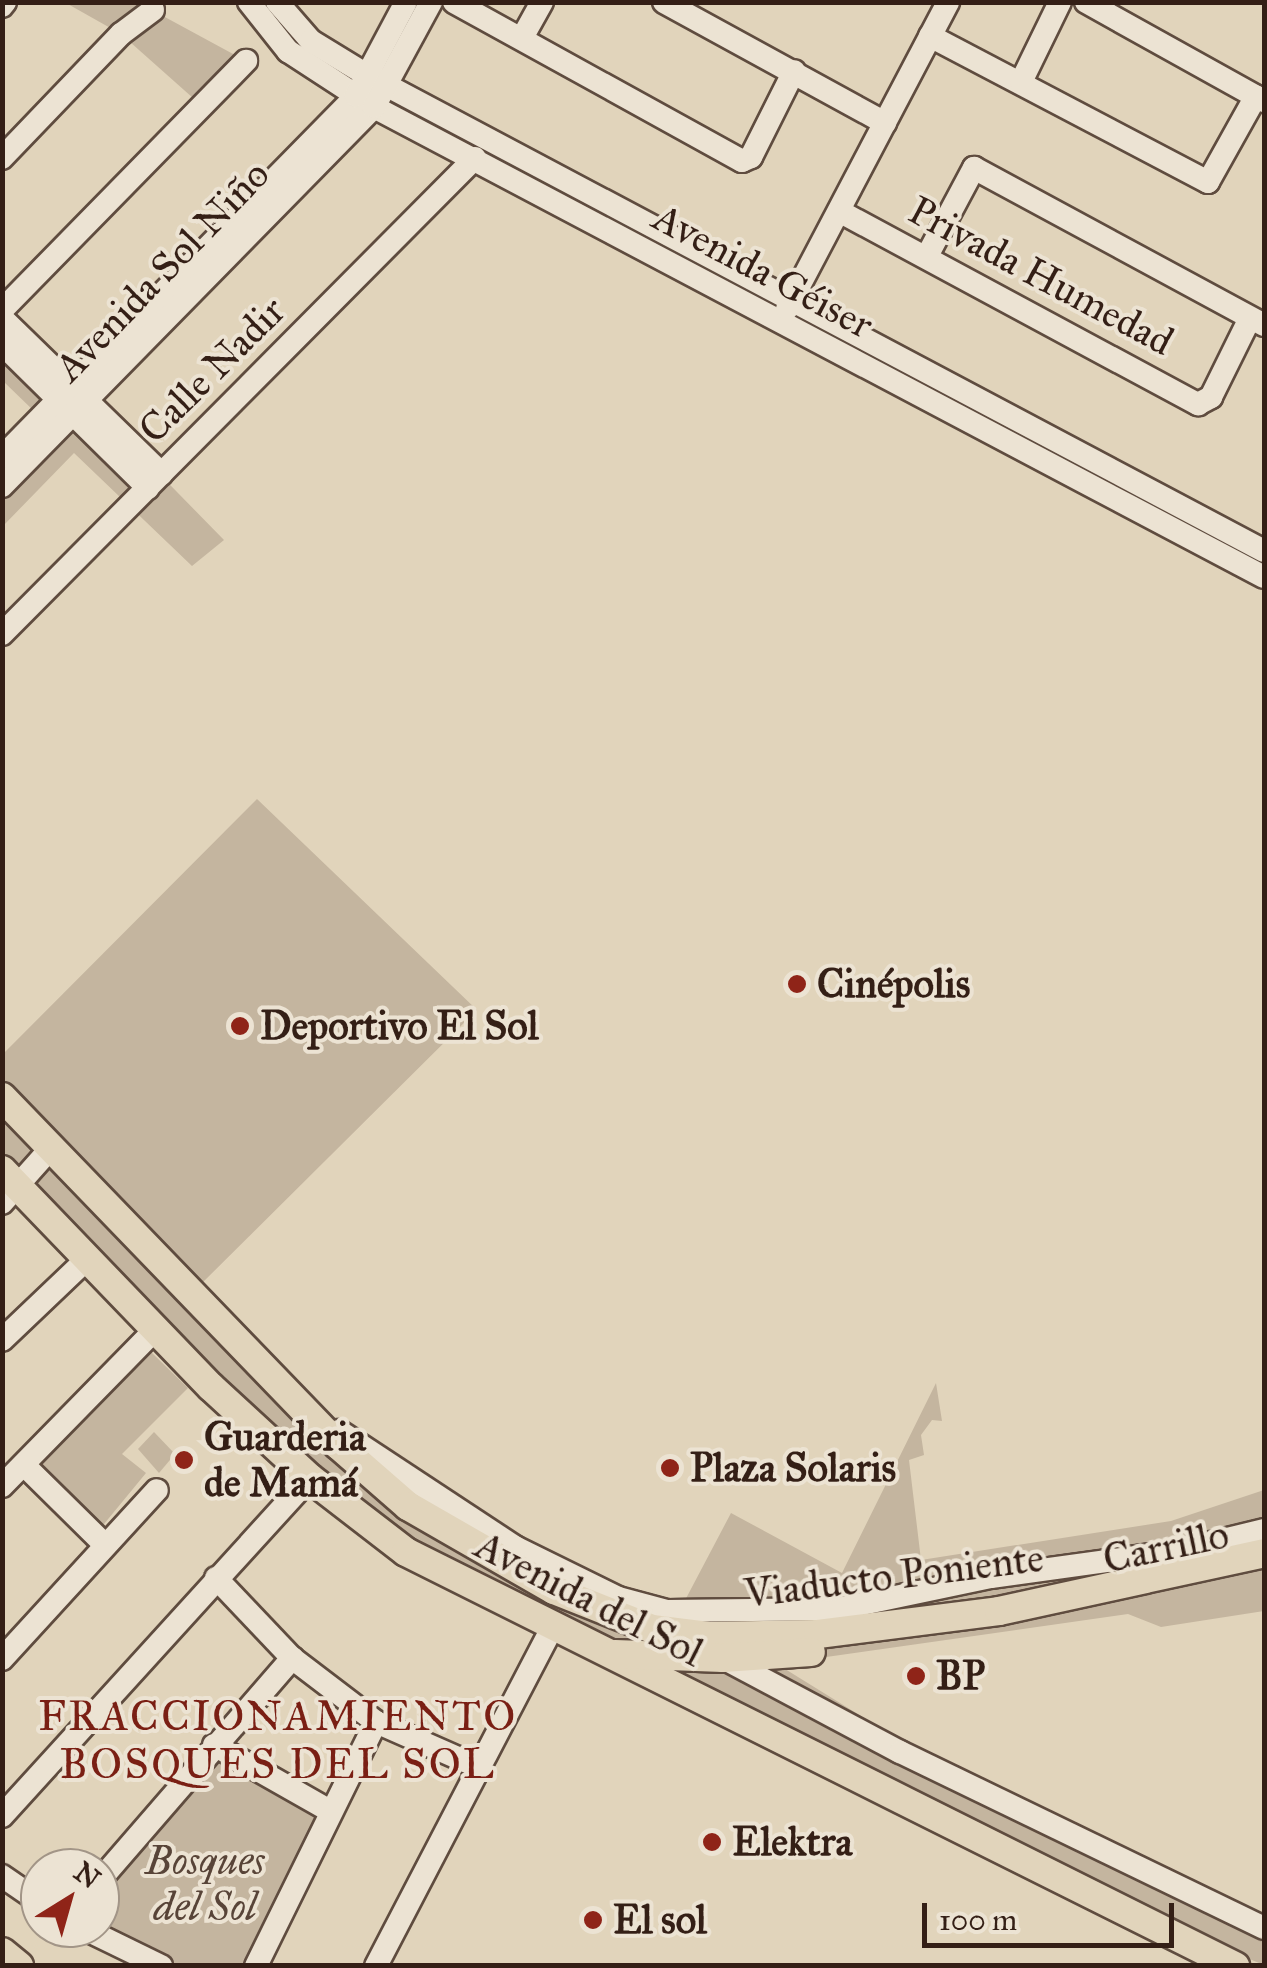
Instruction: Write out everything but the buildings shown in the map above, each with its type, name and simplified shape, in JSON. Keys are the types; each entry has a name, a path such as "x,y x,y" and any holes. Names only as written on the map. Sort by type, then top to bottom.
{"main road":[{"name":"Avenida del Sol","path":"2,1097 338,1445 433,1523"},
{"name":"Avenida del Sol","path":"7,1186 310,1478 406,1552 1234,1966"},
{"name":"Viaducto Poniente","path":"433,1523 511,1568 652,1629 760,1636 999,1611 1264,1553"},
{"name":"Carrillo","path":"610,1654 724,1658 936,1636 1264,1567"},
{"path":"2,1952 20,1966"}],"street":[{"name":"Avenida Géiser","path":"249,2 288,51 610,202 792,299 968,410"},
{"name":"Avenida Géiser","path":"277,2 311,41 371,91 475,158 779,323 968,410 1140,498 1264,551"},
{"path":"371,91 406,2"},
{"path":"371,91 431,2"},
{"path":"454,2 748,160 794,72"},
{"path":"522,38 542,2"},
{"path":"664,2 885,123"},
{"path":"779,323 948,2"},
{"path":"1021,82 1060,2"},
{"path":"930,36 1208,182 1260,98 1086,2"},
{"path":"2,158 120,34 153,10"},
{"path":"2,310 246,61"},
{"name":"Avenida Sol Niño","path":"2,486 73,401 371,91"},
{"name":"Calle Nadir","path":"2,634 475,158"},
{"name":"Privada Humedad","path":"839,211 1198,404 1207,402 1257,321 974,168 927,256"},
{"path":"599,225 610,202"},
{"path":"2,318 73,401 155,481"},
{"path":"2,344 73,401"},
{"name":"Avenida Sol Niño","path":"2,457 73,401"},
{"name":"Avenida Géiser","path":"1140,498 1264,576"},
{"path":"7,1186 51,1148"},
{"path":"2,1340 87,1259"},
{"path":"2,1486 154,1331"},
{"name":"Avenida del Sol","path":"294,1396 454,1512 618,1598 667,1611 838,1609 991,1576 1178,1551 1264,1530"},
{"path":"24,1465 104,1544"},
{"path":"2,1816 310,1478"},
{"path":"2,1659 157,1490"},
{"path":"216,1578 292,1658 376,1722 481,1768"},
{"path":"376,1966 552,1628"},
{"path":"120,1856 292,1658"},
{"name":"Avenida del Sol","path":"724,1658 900,1752 1264,1928"},
{"path":"256,1966 376,1722"},
{"path":"214,1744 330,1811"},
{"path":"120,1946 161,1966"}],"green space":[{"path":"66,3 139,3 246,61 202,106 121,34"},
{"path":"405,3 431,3 370,111 84,397 224,540 192,566 74,453 3,526 3,450 36,413 3,381 2,317 74,387 356,96"},
{"path":"257,799 477,1010 193,1292 368,1468 647,1601 682,1606 731,1513 842,1573 936,1383 942,1421 932,1420 921,1435 924,1455 909,1460 921,1560 1171,1521 1264,1490 1264,1611 1161,1627 1128,1614 777,1664 1050,1833 1264,1940 1264,1965 1134,1911 602,1650 331,1490 3,1167 3,1054"},
{"path":"151,1352 188,1388 122,1454 146,1473 95,1535 28,1467"},
{"path":"154,1432 175,1454 159,1473 138,1449"},
{"name":"Bosques del Sol","path":"214,1745 330,1811 256,1965 161,1965 120,1940 120,1856"}],"place":[{"name":"Cinépolis","path":"797,984"},
{"name":"Deportivo El Sol","path":"240,1026"},
{"name":"Guarderia de Mamá","path":"184,1460"},
{"name":"Plaza Solaris","path":"670,1468"},
{"name":"BP","path":"916,1676"},
{"name":"Elektra","path":"712,1842"},
{"name":"El sol","path":"593,1920"}],"district":[{"name":"FRACCIONAMIENTO BOSQUES DEL SOL","path":"278,1740"}]}
